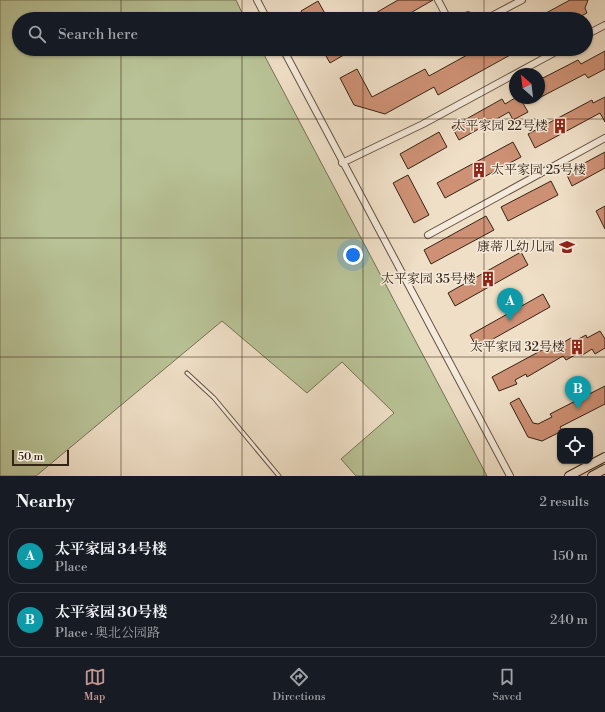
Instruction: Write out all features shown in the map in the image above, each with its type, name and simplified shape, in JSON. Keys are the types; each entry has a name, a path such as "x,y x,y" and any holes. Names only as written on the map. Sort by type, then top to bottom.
{"main road":[{"path":"568,476 605,457"},
{"path":"592,476 605,469"}],"street":[{"path":"257,0 263,12"},
{"path":"438,0 444,12"},
{"path":"499,12 522,0"},
{"path":"593,32 605,25"},
{"path":"286,56 510,476"},
{"path":"342,163 423,124 548,56"},
{"path":"428,235 605,138"}],"lane":[{"path":"187,373 214,398 279,476"}],"green space":[{"path":"0,0 236,0 242,12 12,12 12,56 265,56 487,476 356,476 341,459 394,413 342,362 307,393 222,321 36,476 0,476"}],"building":[{"path":"398,0 433,0 412,12 377,12"},
{"path":"570,0 588,0 585,8 587,12 548,12"},
{"path":"318,1 324,12 302,12"},
{"path":"605,51 605,69 588,78 585,74 545,95 545,77 578,60 581,64"},
{"path":"326,56 342,56 330,63"},
{"path":"465,56 508,56 438,95 434,87 385,114 354,105 340,78 357,69 372,97 425,69 429,76"},
{"name":"太平家园 22号楼","path":"605,97 605,122 600,113 535,148 528,134 592,100 593,103"},
{"path":"502,99 505,104 509,102 509,104 523,104 528,112 513,120 509,112 459,140 452,127"},
{"path":"439,132 447,147 408,169 400,154"},
{"name":"太平家园 25号楼","path":"513,142 521,157 445,198 437,183"},
{"path":"605,152 605,168 572,186 566,173"},
{"path":"408,175 429,215 414,223 393,183"},
{"path":"551,181 558,195 508,221 501,207"},
{"path":"605,206 605,229 596,211"},
{"path":"486,216 494,230 431,264 424,250"},
{"name":"太平家园 35号楼","path":"521,252 528,265 455,306 448,293"},
{"path":"543,294 550,307 477,348 470,335"},
{"path":"600,331 605,339 605,348 595,354 592,349 581,356 579,353 566,360 563,356 527,377 526,374 515,380 517,384 499,391 492,377 557,342 559,345 571,338 573,342 586,335 587,338"},
{"path":"605,386 605,404 560,428 557,428 557,434 542,441 528,437 510,403 519,398 533,423 538,424 552,417 550,414"}],"place":[{"name":"太平家园 22号楼","path":"560,126"},
{"name":"太平家园 25号楼","path":"479,170"},
{"name":"康蒂儿幼儿园","path":"567,247"},
{"name":"太平家园 35号楼","path":"488,279"},
{"name":"太平家园 34号楼","path":"510,321"},
{"name":"太平家园 32号楼","path":"577,347"},
{"name":"太平家园 30号楼","path":"578,409"}]}
